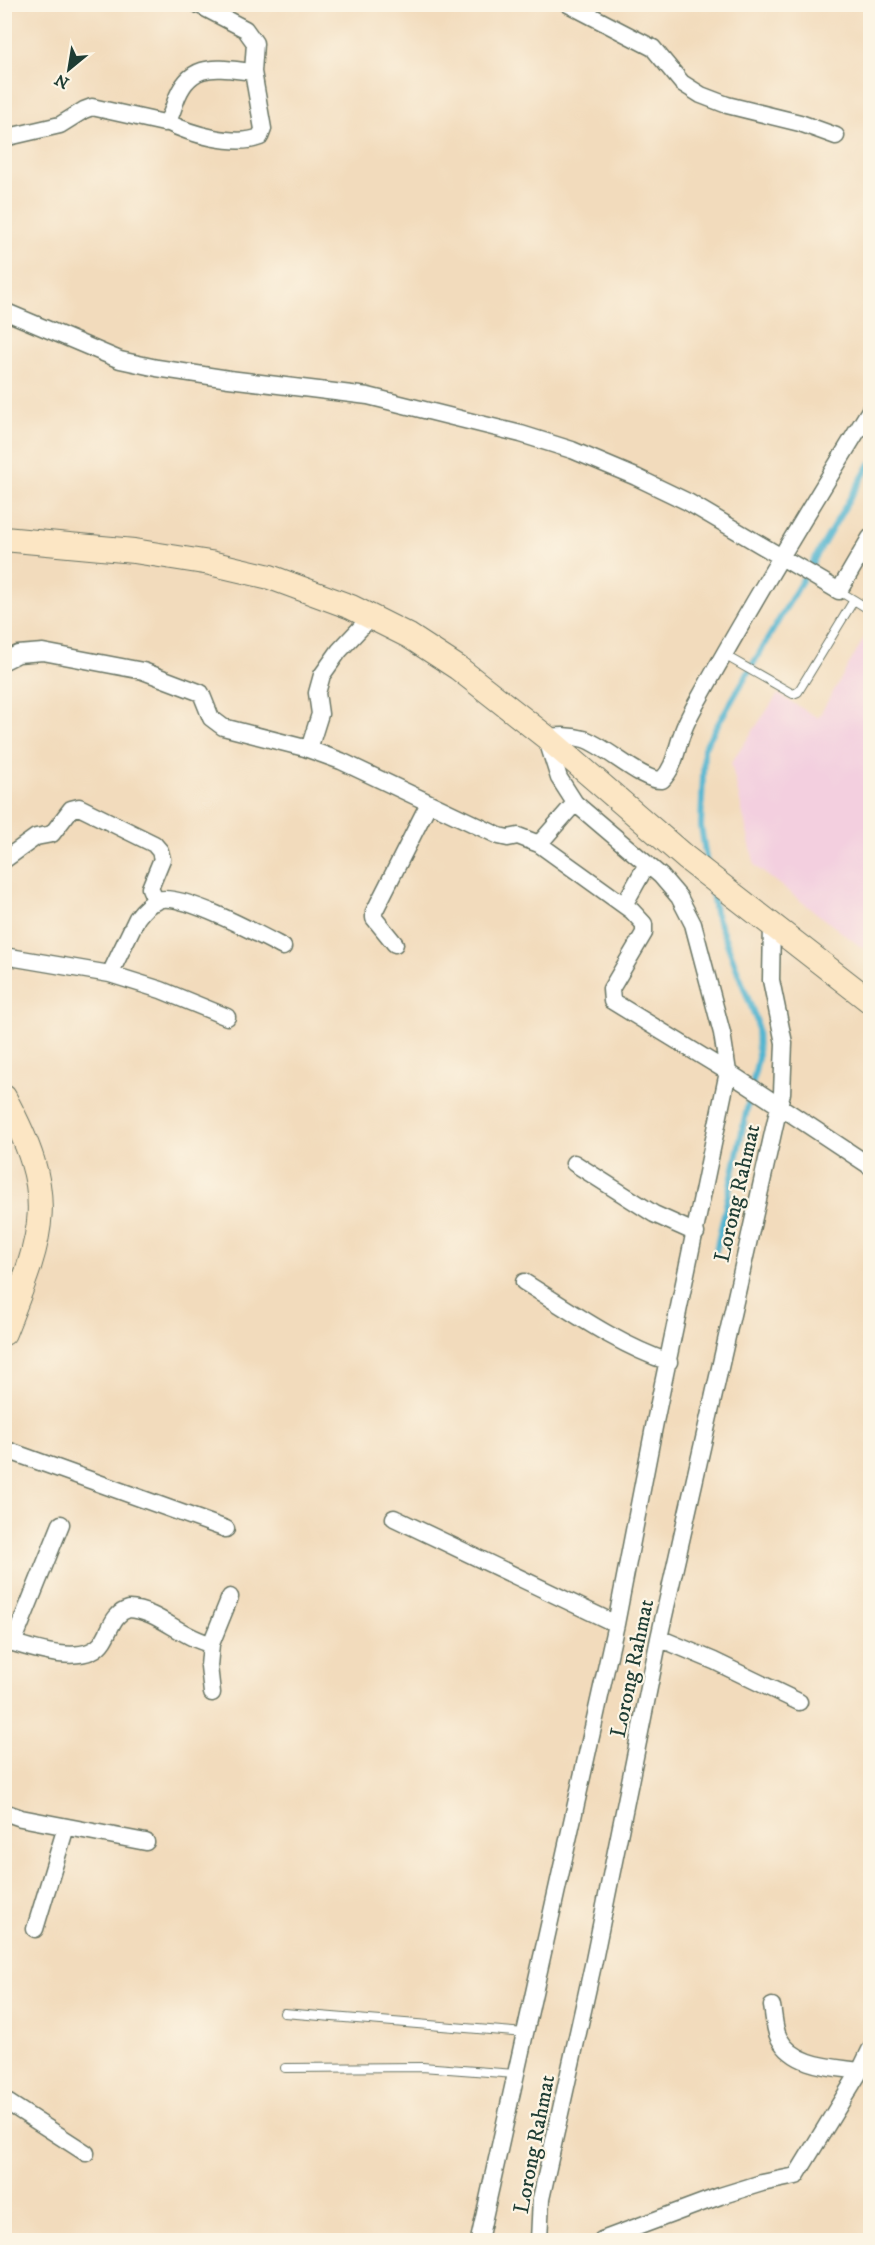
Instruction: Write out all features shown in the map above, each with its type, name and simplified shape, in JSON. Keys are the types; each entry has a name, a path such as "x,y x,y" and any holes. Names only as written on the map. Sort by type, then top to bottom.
{"street":[{"path":"4,138 60,125 92,107 161,123 167,122 182,130 217,138 251,141 260,137 263,129 253,62 255,42 244,29 197,4"},
{"path":"568,4 653,48 682,83 701,95 727,105 800,123 836,136"},
{"path":"167,122 180,88 195,74 214,67 254,72"},
{"path":"4,311 120,360 208,376 368,396 572,450 688,502 839,591 870,538"},
{"path":"546,737 566,736 584,740 606,749 651,780 662,780 673,764 682,733 692,711 781,556 870,410"},
{"path":"4,539 134,551 210,563 289,583 371,617 433,650 546,737 686,858 870,1001"},
{"path":"309,749 320,714 317,693 322,675 339,651 371,617"},
{"path":"4,661 18,654 43,652 143,671 201,693 211,718 223,727 309,749 341,761 499,836 508,838 518,836 539,844 624,905 640,918 645,928 611,989 612,1001 731,1074 870,1166"},
{"path":"479,2241 616,1624 655,1422 731,1074 693,924 670,885 575,803 559,778 546,737"},
{"path":"395,944 374,918 374,912 429,803"},
{"path":"539,844 575,803"},
{"path":"4,860 36,837 52,834 71,809 79,807 157,847 162,859 150,888 156,902"},
{"path":"624,905 648,864"},
{"path":"111,974 142,911 166,899 177,900 224,917 283,947"},
{"name":"Lorong Rahmat","path":"539,2241 541,2199 593,1965 659,1638 776,1105 783,1083 784,1043 771,980 772,924"},
{"path":"4,956 111,974 162,990 226,1017"},
{"path":"4,1097 20,1125 33,1156 41,1199 41,1221 31,1263 4,1333"},
{"path":"574,1162 654,1214 696,1233"},
{"path":"524,1282 612,1337 643,1353 669,1362"},
{"path":"4,1449 226,1529"},
{"path":"394,1518 616,1624"},
{"path":"61,1524 9,1642 75,1656 97,1648 117,1615 129,1609 146,1613 195,1640 211,1644"},
{"path":"212,1693 209,1666 211,1644 230,1597"},
{"path":"659,1638 714,1661 799,1702"},
{"path":"4,1812 21,1818 146,1842"},
{"path":"35,1929 66,1827"},
{"path":"772,2006 779,2038 794,2054 807,2061 860,2071"},
{"path":"602,2241 720,2196 795,2176 870,2054"},
{"path":"4,2100 86,2153"}],"lane":[{"path":"839,591 870,610"},
{"path":"724,655 793,694 798,692 854,600"},
{"path":"284,2013 525,2033"},
{"path":"285,2068 422,2067 515,2074"}],"shaded area":[{"path":"870,628 870,954 755,866 731,763 778,694 818,718"}],"waterway":[{"path":"707,865 701,826 704,748 870,464"},
{"path":"711,886 715,912 757,1022 758,1058 716,1251"}]}
